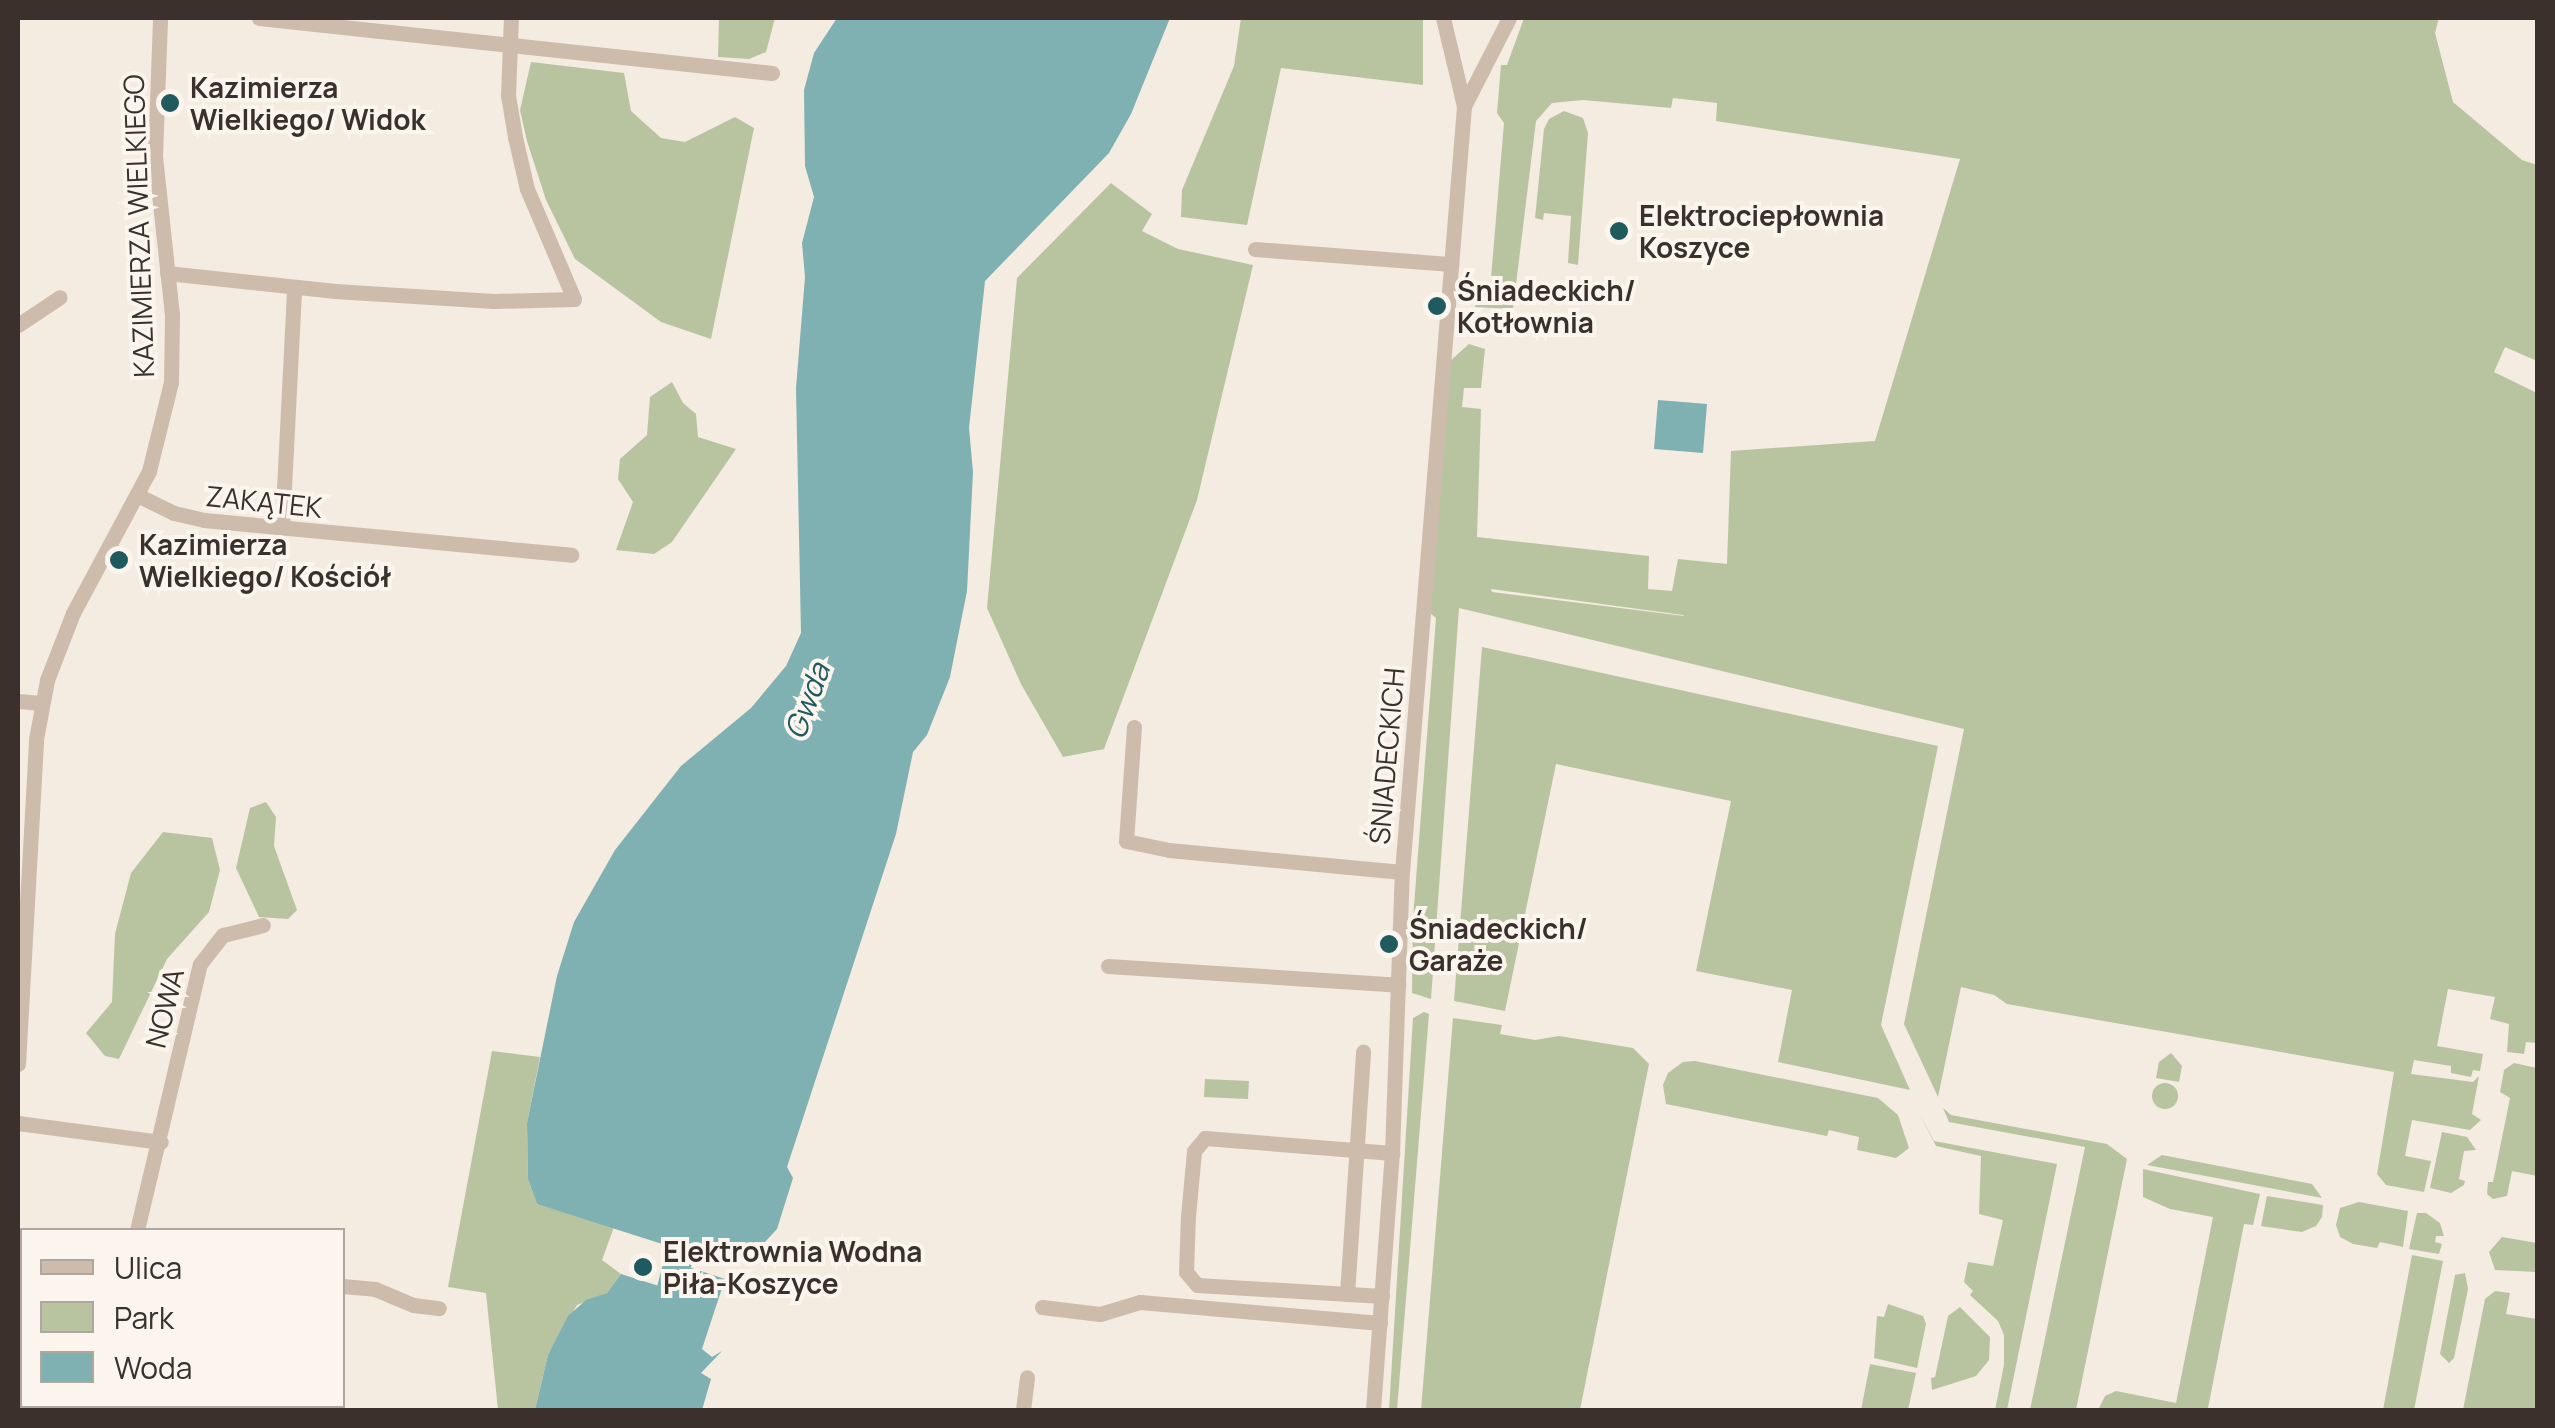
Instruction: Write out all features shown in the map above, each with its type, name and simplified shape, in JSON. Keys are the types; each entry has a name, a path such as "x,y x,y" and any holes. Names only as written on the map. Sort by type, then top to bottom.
{"street":[{"name":"KAZIMIERZA WIELKIEGO","path":"18,1064 21,922 42,703 59,642 137,494 159,441 171,382 174,338 154,140 160,18"},
{"path":"259,18 772,73"},
{"path":"167,273 294,288 494,301 574,300 526,189 508,95 511,18"},
{"path":"1443,18 1464,106"},
{"path":"1464,106 1509,18"},
{"name":"ŚNIADECKICH","path":"1374,1410 1392,1153 1402,872 1464,106"},
{"path":"1255,249 1451,264"},
{"path":"282,528 294,288"},
{"path":"18,325 60,296"},
{"name":"ZAKĄTEK","path":"137,494 186,517 571,554"},
{"path":"18,701 42,703"},
{"path":"1134,727 1126,842 1169,850 1402,872"},
{"name":"NOWA","path":"138,1228 200,964 224,934 263,925"},
{"path":"1108,966 1398,985"},
{"path":"1347,1294 1363,1052"},
{"path":"18,1123 160,1142"},
{"path":"1382,1296 1196,1285 1188,1278 1186,1261 1194,1151 1205,1138 1392,1153"},
{"path":"345,1286 375,1289 413,1305 439,1308"},
{"path":"1042,1307 1100,1314 1140,1302 1380,1323"},
{"path":"1023,1410 1027,1377"}],"green space":[{"path":"719,18 775,18 766,52 749,59 718,57"},
{"path":"1241,18 1423,18 1423,85 1281,68 1247,225 1181,217 1182,190 1234,66"},
{"path":"1524,18 2439,18 2435,33 2453,102 2522,160 2537,165 2537,361 2505,347 2494,372 2537,393 2538,1043 2526,1042 2524,1054 2507,1052 2509,1024 2490,1019 2495,997 2448,989 2437,1046 2483,1054 2480,1071 2473,1070 2471,1077 2451,1073 2451,1066 2414,1060 2411,1074 2473,1082 2479,1076 2472,1114 2481,1120 2470,1130 2412,1120 2405,1156 2431,1161 2424,1192 2386,1185 2377,1174 2394,1072 2007,1004 1994,995 1961,987 1938,1097 1904,1024 1964,729 1459,608 1431,999 1412,993 1413,919 1436,618 1430,613 1450,361 1469,344 1485,349 1481,388 1464,388 1462,407 1481,409 1477,537 1649,556 1648,589 1672,591 1678,559 1727,564 1731,451 1875,441 1960,159 1716,121 1717,103 1673,98 1671,108 1583,100 1552,103 1536,121 1513,309 1475,307 1476,290 1490,290 1504,123 1497,113 1501,65 1507,65","holes":["1491,589 1683,615 1492,592"]},
{"path":"531,62 624,73 631,111 661,138 685,142 735,117 754,128 711,339 661,322 575,259 546,200 520,110"},
{"path":"1564,111 1583,118 1588,133 1578,265 1568,263 1571,216 1544,213 1543,220 1535,218 1544,129 1549,119"},
{"path":"1111,183 1152,214 1142,231 1178,249 1253,265 1197,500 1104,749 1063,757 1021,684 987,608 1017,278"},
{"path":"672,382 683,403 696,414 698,437 736,449 672,542 654,554 616,550 633,502 618,479 620,459 647,435 650,397"},
{"path":"1482,647 1938,746 1881,1025 1910,1090 1778,1062 1792,990 1696,971 1731,801 1556,764 1505,1011 1454,1001"},
{"path":"266,802 276,817 274,846 297,910 288,919 259,917 236,868 250,808"},
{"path":"163,832 212,838 220,870 209,912 167,959 119,1059 105,1056 86,1033 112,1002 115,934 131,873"},
{"path":"1424,1012 1429,1014 1397,1410 1389,1410 1413,1018"},
{"path":"1453,1018 1502,1025 1500,1034 1535,1040 1559,1036 1633,1048 1649,1064 1580,1410 1421,1410"},
{"path":"492,1051 540,1057 527,1123 528,1179 537,1204 614,1227 602,1260 621,1274 607,1293 577,1305 548,1355 535,1410 498,1410 486,1293 448,1287"},
{"path":"2171,1053 2182,1066 2179,1082 2156,1078 2159,1062"},
{"path":"1695,1061 1878,1098 1898,1115 1909,1148 1896,1158 1857,1150 1859,1137 1829,1130 1827,1136 1666,1104 1663,1085 1668,1073 1683,1062"},
{"path":"2514,1063 2537,1068 2537,1176 2512,1171 2507,1196 2493,1199 2487,1194 2488,1182 2493,1182 2510,1098 2500,1092 2504,1070"},
{"path":"1205,1079 1249,1081 1248,1099 1204,1097"},
{"path":"2165,1083 2174,1087 2178,1096 2174,1105 2165,1109 2156,1105 2152,1096 2156,1087"},
{"path":"1943,1108 1951,1115 2107,1144 2127,1159 2076,1410 2030,1410 2085,1147 1949,1122"},
{"path":"1918,1111 1934,1141 2057,1164 2007,1410 1995,1410 2004,1365 2004,1335 1998,1321 1970,1295 1973,1291 1964,1282 1968,1262 1993,1266 2003,1220 1979,1214 1981,1156 1936,1146"},
{"path":"2442,1132 2467,1137 2476,1150 2464,1151 2459,1179 2465,1181 2464,1185 2451,1193 2430,1188"},
{"path":"2162,1155 2312,1184 2322,1198 2147,1165"},
{"path":"2143,1169 2260,1194 2253,1225 2244,1224 2208,1408 2216,1410 2098,1410 2105,1396 2116,1391 2176,1403 2213,1217 2170,1209 2143,1197"},
{"path":"2267,1196 2323,1205 2322,1217 2316,1226 2302,1232 2261,1226"},
{"path":"2359,1202 2408,1211 2403,1247 2380,1242 2377,1248 2353,1244 2340,1237 2336,1225 2340,1208"},
{"path":"2417,1213 2426,1213 2440,1223 2444,1236 2436,1236 2435,1242 2442,1244 2439,1254 2409,1249"},
{"path":"2502,1237 2537,1243 2537,1272 2495,1270 2489,1252"},
{"path":"2412,1255 2443,1261 2414,1410 2383,1410"},
{"path":"2465,1273 2468,1289 2454,1358 2449,1363 2440,1354 2455,1275"},
{"path":"2495,1291 2510,1293 2506,1314 2537,1319 2537,1410 2463,1410 2485,1299"},
{"path":"1888,1304 1923,1316 1926,1324 1917,1368 1874,1358 1877,1316 1884,1317"},
{"path":"1960,1307 1990,1337 1989,1360 1976,1376 1932,1390 1931,1378 1935,1377 1948,1316"},
{"path":"1870,1364 1916,1373 1908,1410 1861,1410"}],"water":[{"path":"837,18 1170,18 1131,114 1109,153 985,281 969,428 973,472 967,591 950,677 927,735 913,752 896,834 787,1167 793,1178 777,1229 765,1242 746,1249 731,1266 537,1204 528,1179 527,1123 557,976 574,922 615,850 681,766 751,708 786,666 801,633 796,388 805,277 802,243 814,197 805,166 804,90 814,53"},
{"path":"1658,400 1707,404 1703,453 1654,449"},
{"path":"670,1261 725,1279 702,1349 712,1357 722,1351 701,1373 711,1379 702,1410 535,1410 548,1355 568,1316 586,1300 607,1293 621,1274 662,1287"}],"waterway":[{"name":"Gwda","path":"668,1300 690,1216"}],"place":[{"name":"Kazimierza Wielkiego/ Widok","path":"170,103"},
{"name":"Elektrociepłownia Koszyce","path":"1619,231"},
{"name":"Śniadeckich/ Kotłownia","path":"1437,306"},
{"name":"Kazimierza Wielkiego/ Kościół","path":"119,560"},
{"name":"Śniadeckich/ Garaże","path":"1389,944"},
{"name":"Elektrownia Wodna Piła-Koszyce","path":"643,1267"}]}
